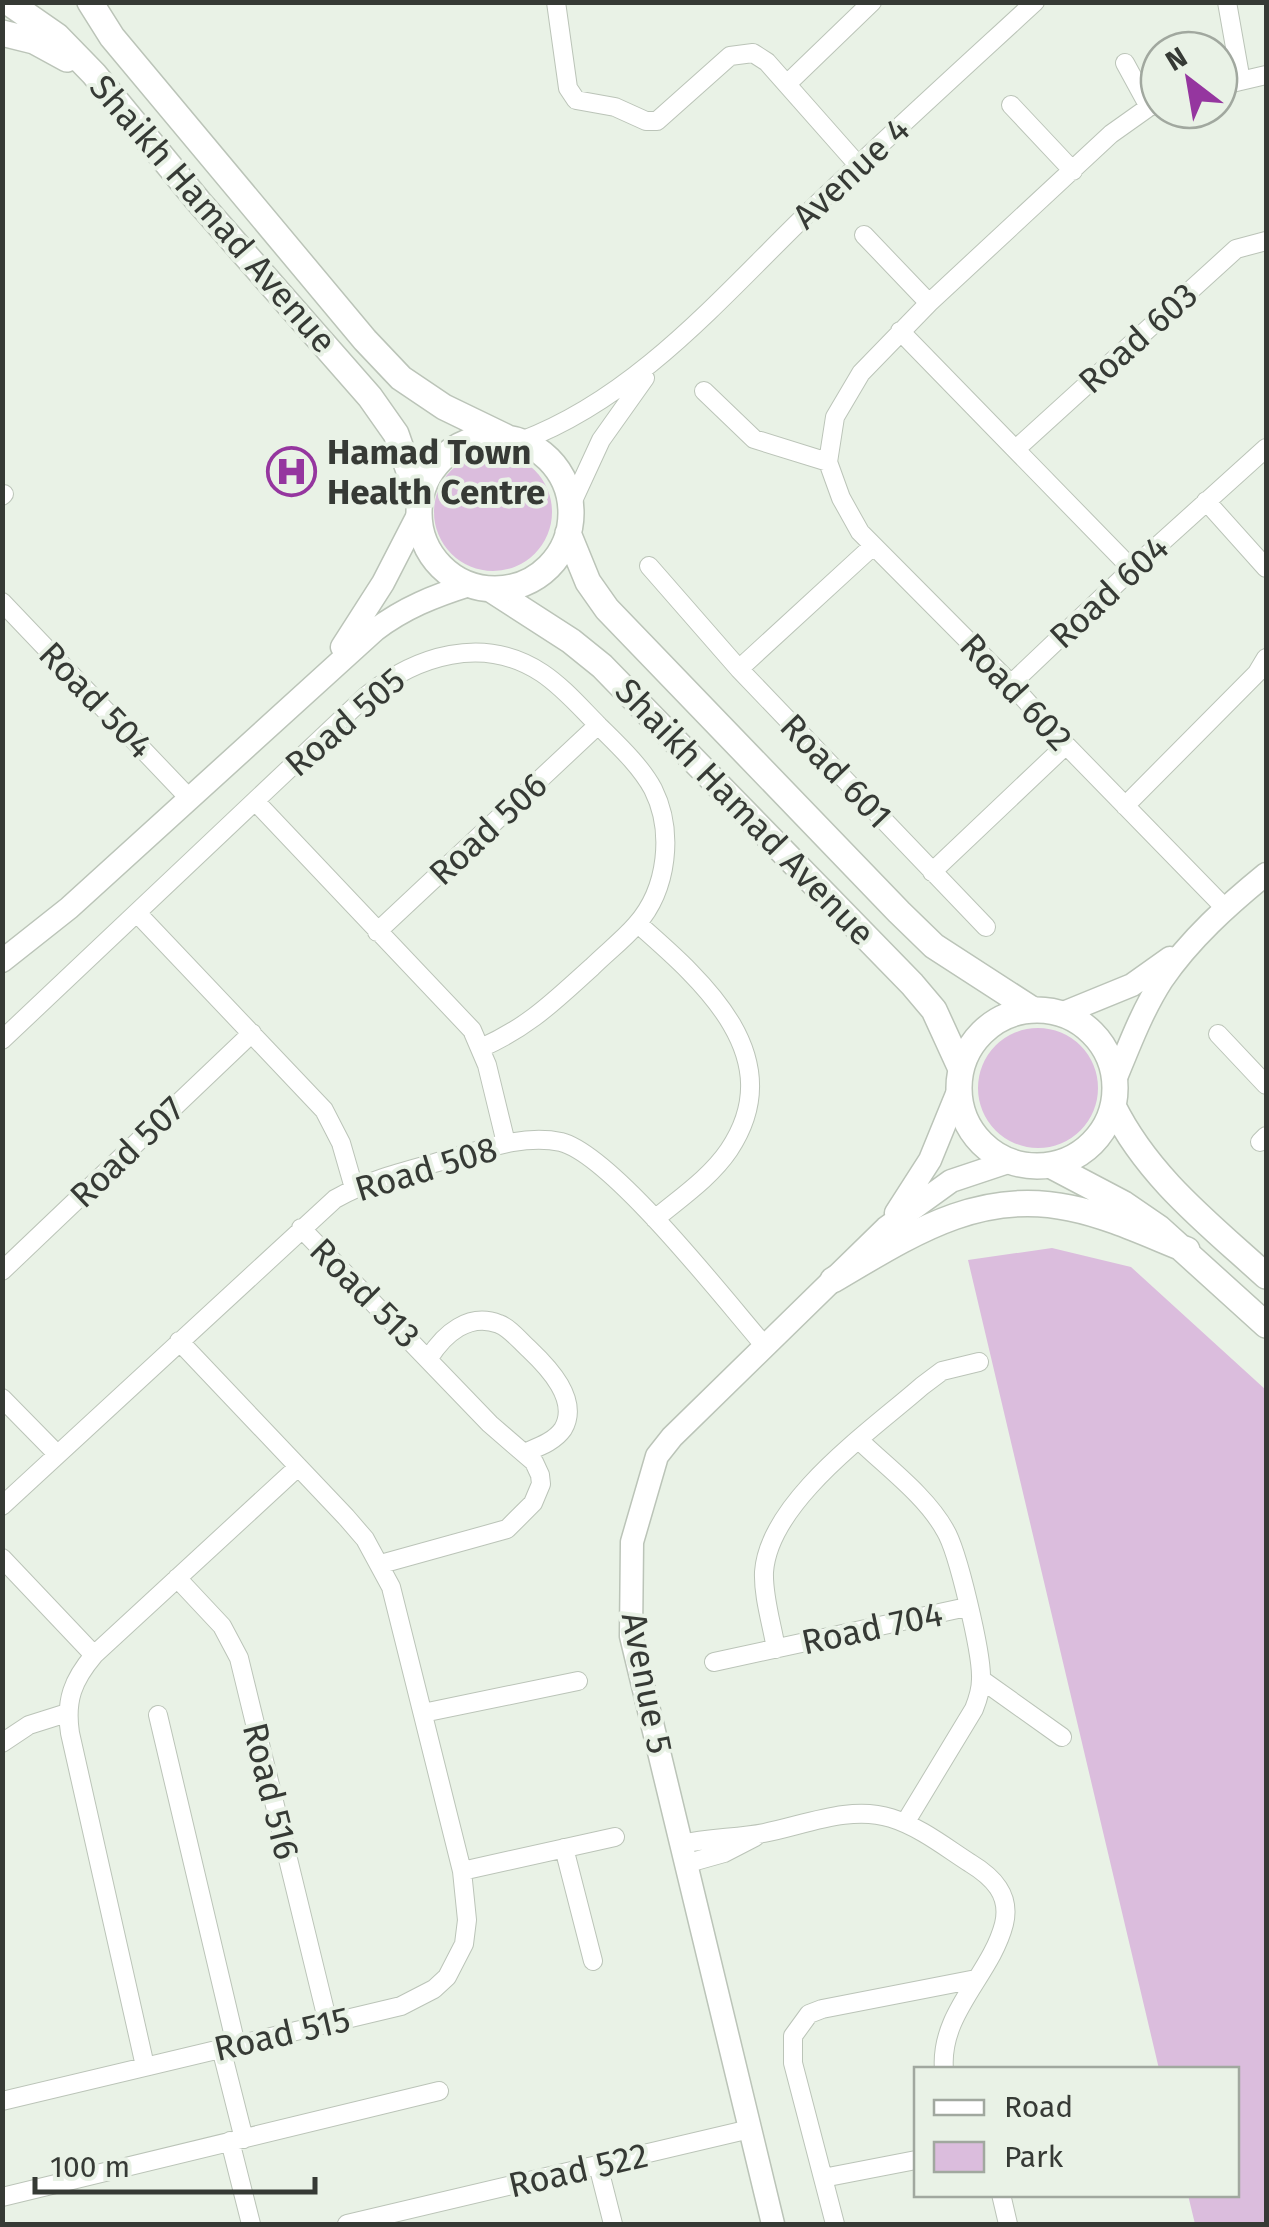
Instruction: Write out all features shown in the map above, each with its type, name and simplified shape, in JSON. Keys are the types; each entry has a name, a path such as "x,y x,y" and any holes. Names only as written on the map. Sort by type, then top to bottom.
{"main road":[{"name":"Shaikh Hamad Avenue","path":"8,2 57,36 94,74 199,202 370,397 396,434 419,508"},
{"name":"Shaikh Hamad Avenue","path":"90,2 112,36 401,378 444,407 514,440"},
{"path":"2,33 34,40 94,74"},
{"path":"476,439 514,440 534,447 555,466 571,505 568,533 555,560 544,571 519,586 480,587 447,574 430,554 424,543 419,508 430,472 450,451 476,439"},
{"name":"Shaikh Hamad Avenue","path":"568,533 588,582 607,608 898,912 945,954 1033,1010"},
{"name":"Shaikh Hamad Avenue","path":"480,587 570,641 602,666 912,984 934,1010 960,1079"},
{"path":"1050,1165 1078,1154 1100,1134 1113,1106 1115,1080 1108,1054 1093,1033 1061,1014 1033,1010 1006,1017 982,1033 966,1056 960,1079 960,1103 971,1129 989,1150 1011,1161 1050,1165 1124,1204 1187,1250 1266,1325"},
{"path":"1113,1106 1128,1135 1163,1182 1266,1276"},
{"path":"832,1280 944,1218 1006,1204 1049,1204 1090,1213 1187,1250"}],"street":[{"path":"556,2 568,88 580,102 605,104 640,120 656,121 724,61 746,52 761,56 858,165"},
{"path":"786,84 872,2"},
{"name":"Avenue 4","path":"514,440 555,428 594,407 670,346 1035,2"},
{"path":"1227,2 1241,80 1266,75"},
{"path":"1125,63 1139,83"},
{"path":"1011,105 1073,170"},
{"path":"704,391 754,439 828,462 835,417 846,393 900,331 1111,134 1139,115"},
{"path":"864,235 930,303"},
{"name":"Road 603","path":"1016,448 1236,248 1266,241"},
{"path":"900,331 1132,569"},
{"name":"Avenue 4","path":"571,505 601,440 622,406 670,346"},
{"name":"Road 604","path":"1012,684 1266,448"},
{"name":"Road 602","path":"828,462 841,498 860,532 1012,684 1125,806 1218,915"},
{"path":"1206,501 1266,568"},
{"path":"322,675 384,583 419,508"},
{"path":"739,669 874,546"},
{"name":"Road 601","path":"649,566 739,669 986,927"},
{"path":"2,961 55,920 322,675 396,614 427,599 480,587"},
{"name":"Road 504","path":"2,602 189,798"},
{"name":"Road 505","path":"2,1040 388,678 441,655 494,654 517,661 558,685 631,760 652,788 664,822 666,858 657,893 638,924 534,1020 482,1048"},
{"path":"1125,806 1257,672 1266,658"},
{"name":"Road 506","path":"377,932 598,726"},
{"path":"932,872 1066,745"},
{"path":"255,801 461,1016 482,1048 506,1143"},
{"path":"1061,1014 1132,986 1266,874"},
{"path":"136,913 324,1110 341,1142 354,1188"},
{"path":"1115,1080 1164,978 1218,915"},
{"path":"638,924 710,991 743,1044 749,1074 748,1103 728,1151 712,1171 655,1219"},
{"name":"Road 507","path":"2,1271 252,1033"},
{"path":"1218,1034 1266,1085"},
{"name":"Avenue 5","path":"886,1228 930,1160 960,1079"},
{"name":"Road 508","path":"2,1506 334,1200 354,1188 506,1143 562,1142 584,1152 655,1219 764,1346"},
{"name":"Avenue 5","path":"774,2224 631,1636 632,1542 657,1456 720,1388 886,1228 952,1180 1011,1161"},
{"name":"Road 513","path":"301,1228 490,1424 524,1453 555,1438 566,1418 563,1392 546,1365 503,1325 489,1321 461,1325 442,1338 429,1358"},
{"name":"Road 515","path":"2,2100 401,2006 434,1990 447,1976 464,1944 467,1920 462,1871 398,1611 380,1564 356,1528 179,1341"},
{"name":"Road 704","path":"776,1648 764,1584 766,1559 792,1504 932,1378 954,1366 978,1362"},
{"path":"2,1398 57,1454"},
{"name":"Road 704","path":"860,1441 928,1507 945,1530 956,1557 982,1680"},
{"path":"380,1564 496,1534 517,1522 533,1504 540,1484 537,1467 524,1453"},
{"path":"145,2066 67,1713 70,1694 77,1675 94,1654 298,1467"},
{"path":"2,1558 94,1654"},
{"name":"Road 516","path":"177,1578 222,1626 239,1658 328,2023"},
{"name":"Road 704","path":"714,1662 967,1607"},
{"path":"424,1713 578,1680"},
{"path":"905,1823 974,1709 982,1680 1062,1738"},
{"path":"2,1743 30,1725 67,1713"},
{"path":"158,1715 229,2046 237,2140 251,2224"},
{"path":"683,1854 724,1852 760,1834 846,1814 867,1814 905,1823 988,1874 1002,1893 1006,1917 1003,1930 947,2035 944,2067"},
{"path":"462,1871 615,1836"},
{"path":"564,1848 593,1962"},
{"path":"835,2224 792,2063 790,2049 800,2024 822,2008 976,1979"},
{"path":"2,2198 439,2091"},
{"name":"Road 522","path":"347,2224 750,2129"},
{"path":"822,2178 914,2160"},
{"path":"598,2166 613,2224"},
{"path":"1002,2197 1008,2224"}],"green space":[{"path":"493,453 526,463 542,479 552,512 542,545 526,561 493,571 460,561 444,545 434,512 444,479 460,463"},
{"path":"1038,1028 1061,1033 1080,1046 1093,1065 1098,1088 1093,1111 1080,1130 1061,1143 1038,1148 1015,1143 996,1130 983,1111 978,1088 983,1065 996,1046 1015,1033"},
{"path":"1052,1248 1131,1267 1266,1390 1266,2224 1195,2224 1188,2197 1239,2197 1239,2067 1159,2067 968,1260"}],"place":[{"name":"Hamad Town Health Centre","path":"292,472"}]}
